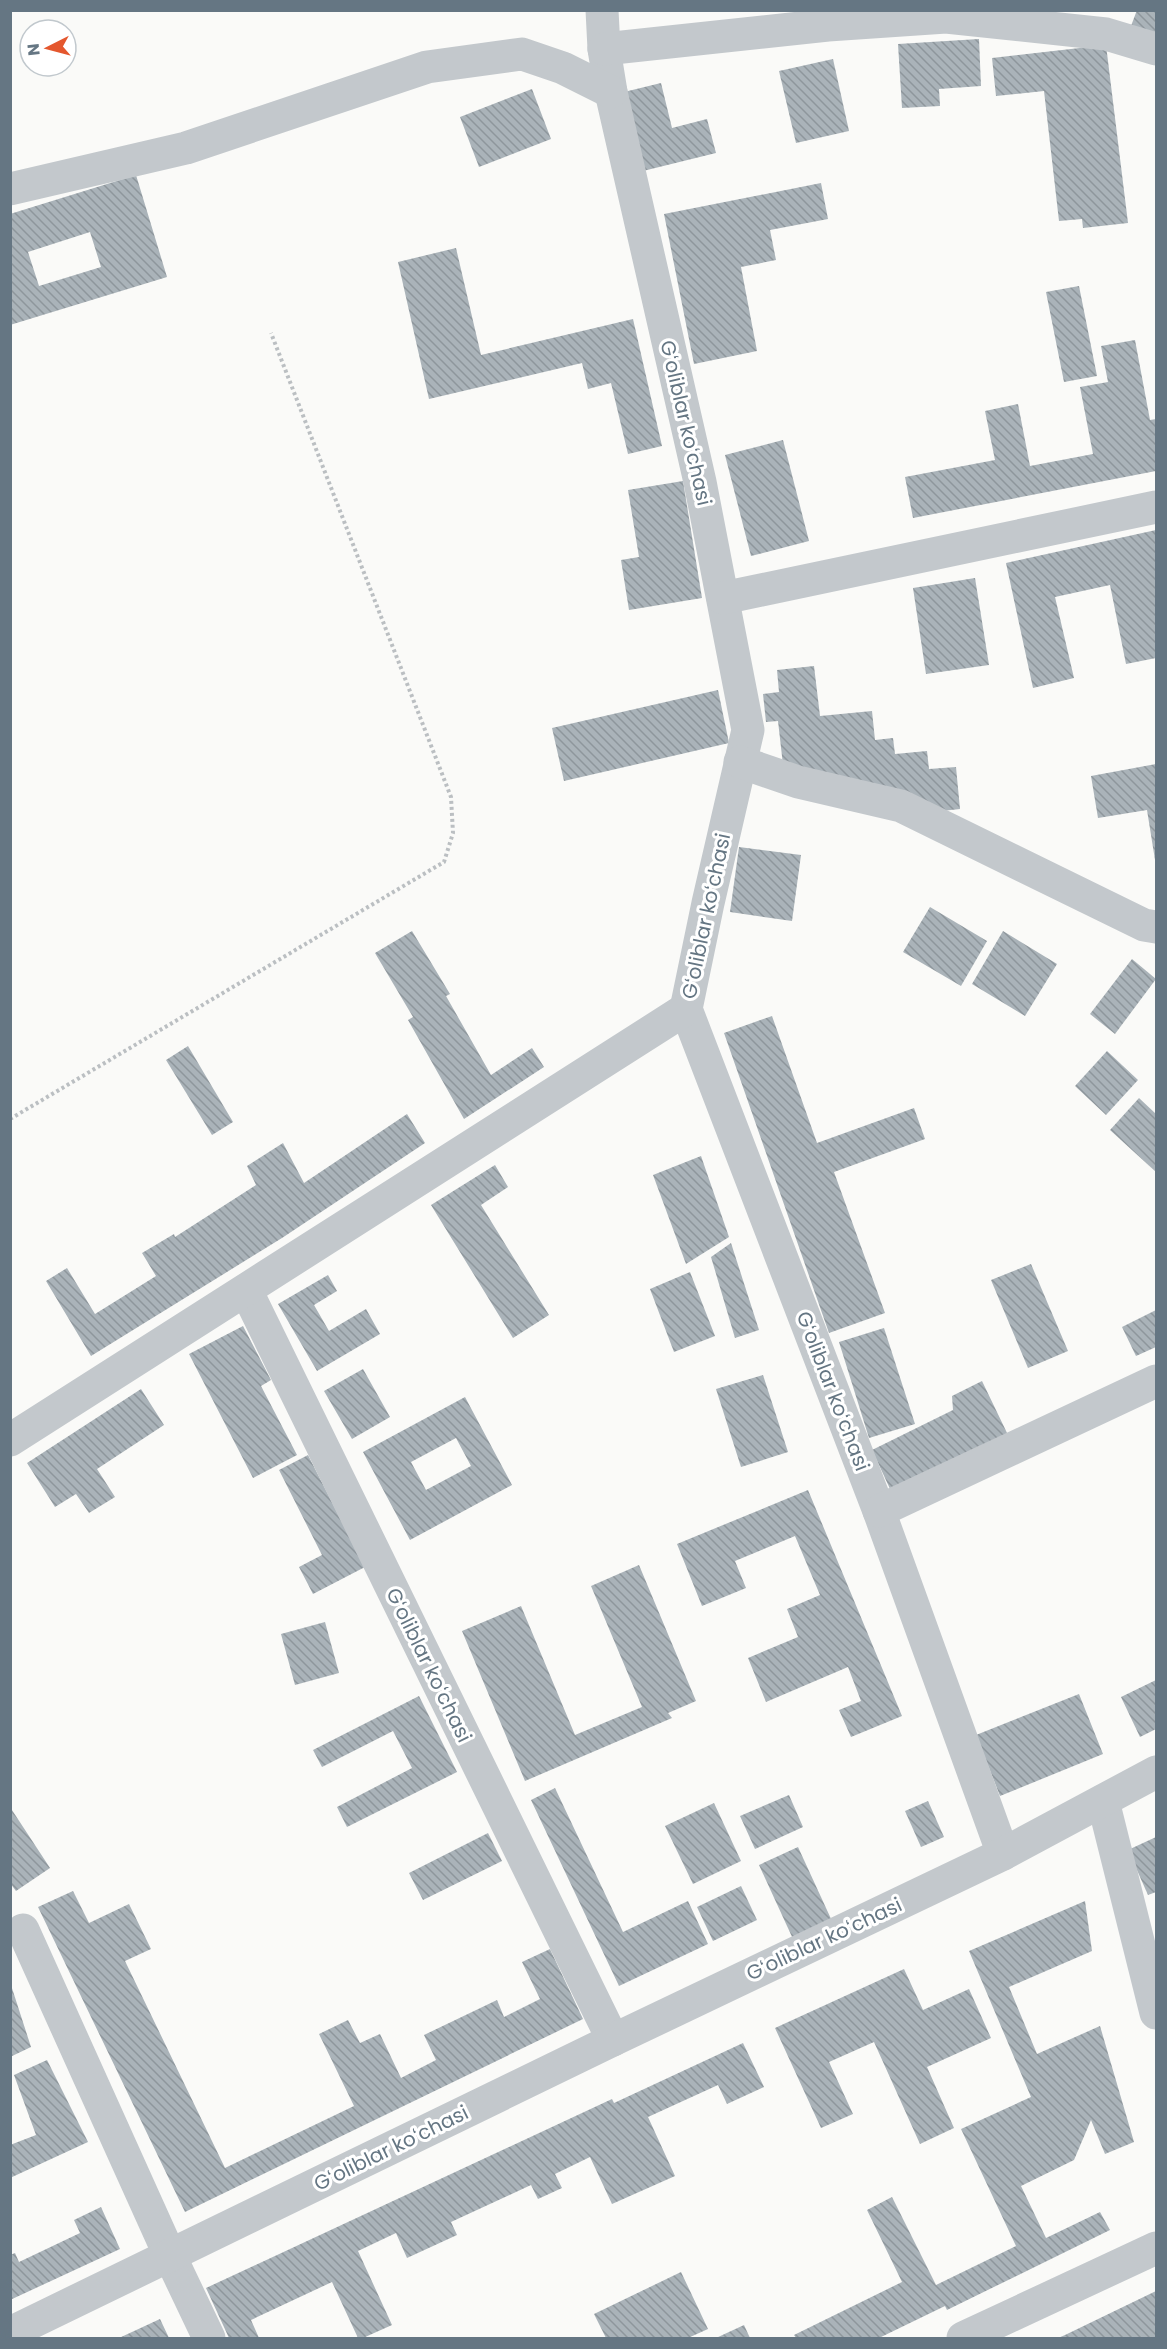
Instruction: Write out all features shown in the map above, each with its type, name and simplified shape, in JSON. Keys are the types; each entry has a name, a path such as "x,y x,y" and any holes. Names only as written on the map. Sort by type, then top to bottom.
{"street":[{"name":"Gʻoliblar koʻchasi","path":"602,10 604,49 611,92 700,482 748,730 686,1010 879,1511 1003,1854"},
{"path":"604,49 828,25 946,17 1106,34 1156,49"},
{"path":"10,189 186,148 427,67 522,54 563,68 611,92"},
{"path":"723,598 1156,507"},
{"path":"740,762 798,782 902,806 1144,926 1156,927"},
{"path":"10,1440 686,1010"},
{"name":"Gʻoliblar koʻchasi","path":"246,1290 613,2040"},
{"path":"879,1511 1156,1381"},
{"name":"Gʻoliblar koʻchasi","path":"10,2333 613,2040 1003,1854 1156,1772"},
{"path":"1103,1801 1145,1917 1156,2013"},
{"path":"23,1930 170,2256 210,2338"},
{"path":"963,2338 1156,2248"}],"path":[{"path":"10,1119 444,862 453,833 450,797 271,333"}],"building":[{"path":"1137,10 1156,10 1156,36 1131,26"},
{"path":"979,39 981,86 939,89 940,106 902,108 898,44"},
{"path":"1106,45 1128,223 1083,228 1082,219 1059,221 1044,91 996,96 992,58"},
{"path":"833,59 849,131 796,143 779,71"},
{"path":"661,83 672,128 707,119 716,153 643,171 624,92"},
{"path":"532,89 551,139 479,167 460,117"},
{"path":"136,175 167,277 10,325 10,214","holes":["90,232 101,267 39,286 28,252"]},
{"path":"821,183 828,219 770,230 776,260 741,267 757,351 694,364 664,214"},
{"path":"456,248 481,355 633,319 662,446 628,454 611,383 588,389 582,363 429,399 398,262"},
{"path":"1079,286 1097,376 1064,382 1046,292"},
{"path":"1135,340 1150,420 1156,419 1156,471 913,518 905,477 995,460 985,411 1018,404 1030,466 1093,454 1080,387 1108,382 1101,346"},
{"path":"783,440 809,541 751,556 725,455"},
{"path":"683,481 702,598 629,610 621,560 639,557 628,490"},
{"path":"1156,530 1156,658 1126,664 1110,585 1055,597 1074,678 1033,688 1006,563"},
{"path":"975,578 989,665 926,674 913,588"},
{"path":"814,666 820,716 872,711 875,740 893,738 895,754 927,751 929,769 956,767 960,809 933,812 783,765 778,721 766,722 763,694 779,692 777,670"},
{"path":"718,690 729,743 564,781 552,728"},
{"path":"1156,764 1155,860 1147,810 1098,818 1091,776"},
{"path":"739,847 801,855 792,921 730,912"},
{"path":"930,907 987,941 961,986 903,952"},
{"path":"412,931 450,994 446,996 491,1075 532,1048 544,1067 464,1119 408,1020 413,1017 375,953"},
{"path":"1003,931 1057,964 1025,1016 972,984"},
{"path":"1132,959 1156,979 1115,1034 1090,1014"},
{"path":"772,1016 817,1143 914,1108 925,1139 834,1172 885,1313 829,1333 724,1033"},
{"path":"188,1046 233,1122 212,1135 166,1060"},
{"path":"1107,1051 1138,1080 1106,1115 1075,1086"},
{"path":"1139,1098 1156,1114 1156,1172 1110,1130"},
{"path":"407,1114 425,1143 282,1238 91,1356 46,1281 67,1268 95,1314 156,1276 142,1253 174,1234 175,1237 256,1185 247,1166 283,1143 304,1183"},
{"path":"701,1156 729,1237 686,1264 653,1175"},
{"path":"495,1165 508,1187 481,1205 549,1315 513,1338 431,1205"},
{"path":"731,1243 759,1330 735,1338 711,1257"},
{"path":"1031,1264 1068,1351 1028,1368 991,1280"},
{"path":"690,1272 715,1336 674,1352 650,1289"},
{"path":"328,1275 337,1291 314,1305 329,1331 366,1309 380,1334 317,1371 278,1304"},
{"path":"1156,1310 1156,1347 1136,1356 1122,1327"},
{"path":"243,1326 271,1380 261,1386 297,1455 253,1478 189,1354"},
{"path":"884,1328 915,1424 869,1438 839,1342"},
{"path":"363,1369 390,1417 352,1439 324,1391"},
{"path":"763,1375 788,1452 741,1467 716,1389"},
{"path":"982,1381 1008,1435 891,1491 872,1450 953,1410 952,1396"},
{"path":"141,1389 164,1425 97,1469 115,1497 89,1513 76,1494 55,1507 27,1463"},
{"path":"465,1397 512,1485 410,1540 363,1452","holes":["456,1438 471,1466 426,1490 411,1462"]},
{"path":"308,1455 365,1567 313,1594 299,1567 322,1555 279,1470"},
{"path":"808,1490 902,1716 851,1737 839,1710 861,1701 848,1667 766,1702 748,1658 798,1637 787,1609 820,1595 795,1536 735,1561 746,1588 702,1606 677,1544"},
{"path":"639,1565 696,1701 668,1713 672,1718 525,1781 462,1631 521,1606 575,1735 642,1707 591,1586"},
{"path":"325,1622 339,1673 295,1685 281,1634"},
{"path":"1156,1680 1156,1729 1140,1737 1121,1697"},
{"path":"1079,1694 1103,1754 1000,1796 976,1735"},
{"path":"419,1696 457,1772 347,1827 337,1807 412,1768 393,1731 322,1767 313,1750"},
{"path":"555,1788 623,1932 688,1901 708,1944 619,1986 531,1800"},
{"path":"789,1795 803,1827 755,1849 740,1816"},
{"path":"928,1801 944,1837 921,1847 905,1811"},
{"path":"714,1803 741,1861 693,1884 665,1826"},
{"path":"10,1807 50,1868 16,1891 10,1883"},
{"path":"488,1833 502,1861 423,1900 409,1873"},
{"path":"1156,1837 1156,1892 1148,1895 1128,1850"},
{"path":"798,1847 832,1921 793,1939 759,1865"},
{"path":"741,1886 757,1920 713,1941 697,1907"},
{"path":"73,1891 89,1923 129,1904 151,1949 125,1961 225,2168 354,2106 319,2034 348,2020 360,2043 380,2034 401,2078 436,2060 424,2035 497,2000 504,2017 540,1999 522,1962 550,1949 583,2019 185,2212 38,1907"},
{"path":"1085,1901 1092,1951 1009,1987 1037,2054 1100,2026 1134,2142 1105,2154 1091,2120 1074,2160 1021,2186 1046,2238 1100,2212 1110,2230 947,2310 945,2306 879,2338 796,2338 794,2335 902,2282 867,2210 892,2197 936,2285 1016,2246 961,2129 1031,2097 969,1951"},
{"path":"904,1969 923,2010 969,1989 991,2038 927,2067 954,2128 920,2144 874,2042 829,2062 853,2114 821,2128 775,2028"},
{"path":"10,1982 31,2047 10,2057"},
{"path":"743,2043 764,2087 727,2104 718,2085 648,2117 675,2176 612,2204 590,2157 555,2174 562,2188 538,2199 531,2185 451,2222 457,2235 407,2258 396,2233 358,2251 392,2325 358,2338 332,2282 251,2320 259,2338 229,2338 206,2288 612,2099 614,2103"},
{"path":"47,2060 88,2142 10,2178 10,2145 36,2135 14,2075"},
{"path":"101,2207 120,2249 10,2300 10,2255 15,2253 19,2262 80,2233 74,2220"},
{"path":"681,2272 708,2329 688,2338 606,2338 594,2314"},
{"path":"1156,2291 1156,2338 1058,2338 1065,2335"},
{"path":"160,2319 169,2338 119,2338"},
{"path":"744,2325 750,2338 716,2338"}]}
